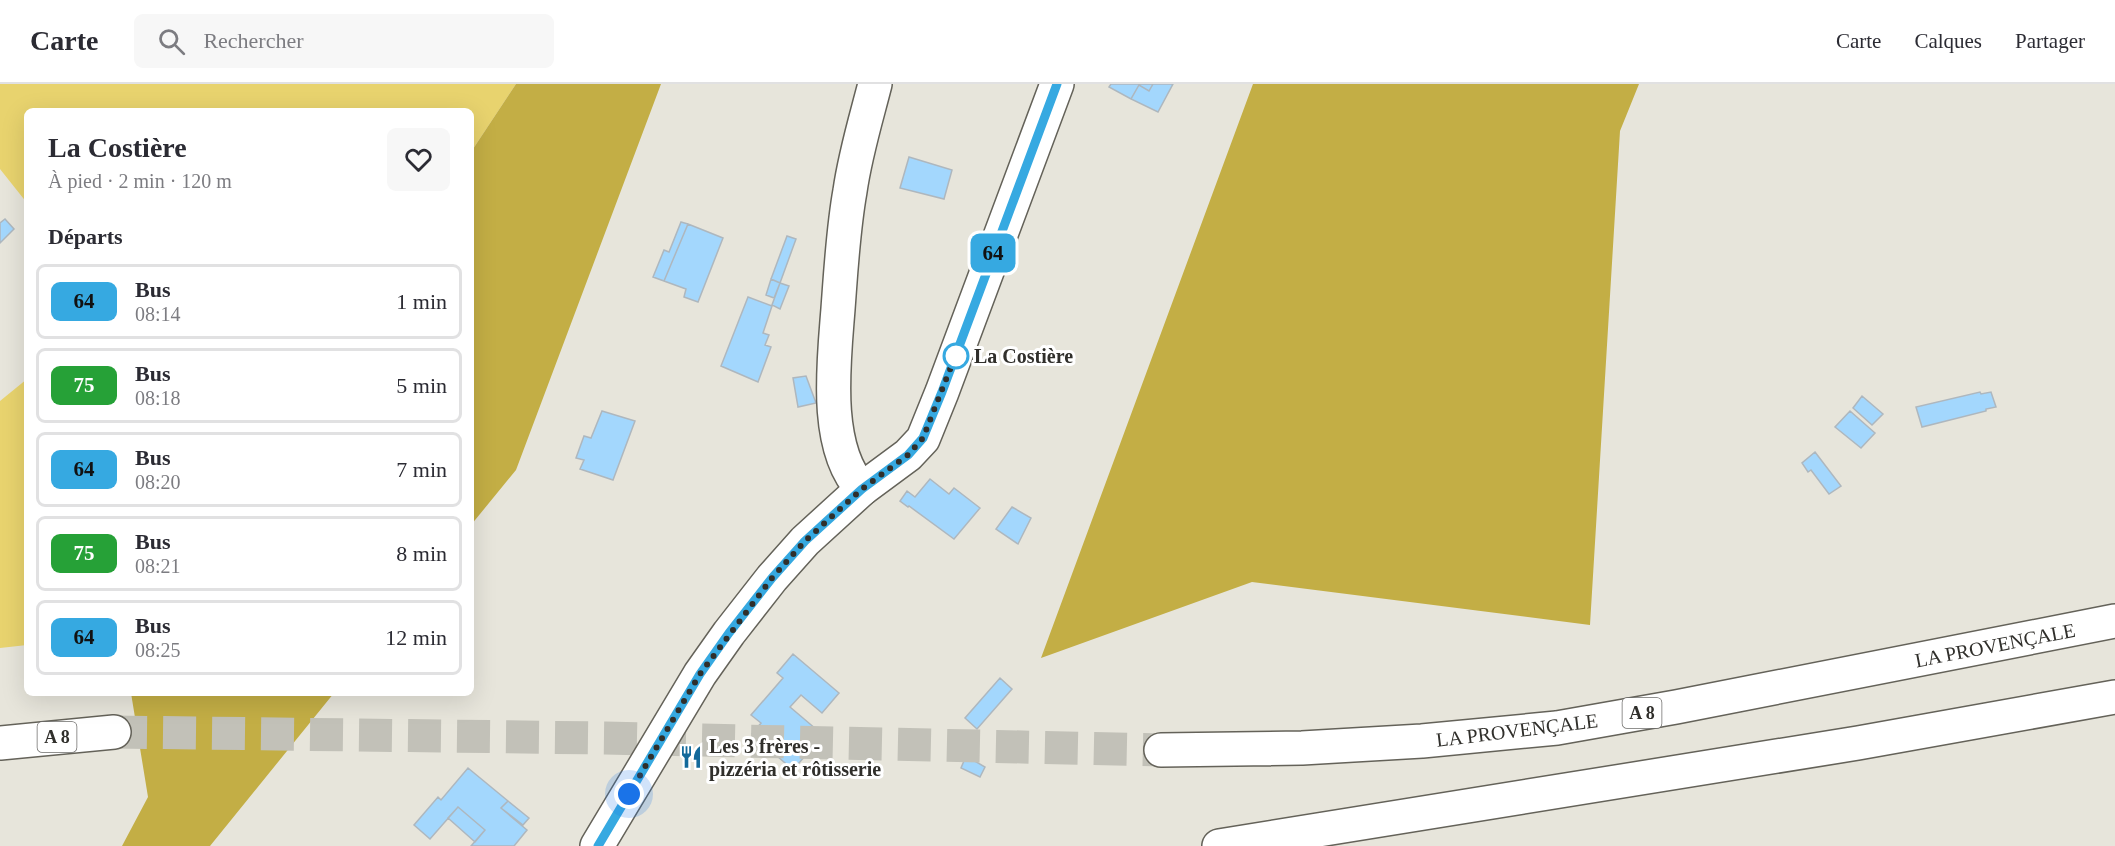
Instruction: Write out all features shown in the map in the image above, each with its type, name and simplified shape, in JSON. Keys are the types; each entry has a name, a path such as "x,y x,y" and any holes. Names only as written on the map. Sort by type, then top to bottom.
{"main road":[{"path":"862,489 853,480 839,441 833,386 842,259 850,191 875,84"},
{"path":"597,846 700,674 772,578 805,541 862,489 908,455 923,438 1057,84"},
{"name":"LA PROVENÇALE","path":"1161,750 1313,747 1422,741 1557,728 2115,621"},
{"path":"1219,846 1847,745 2115,697"},
{"name":"A 8","path":"0,743 114,732"}],"shaded area":[{"path":"0,84 516,84 474,147 474,108 24,108 24,199 0,169"},
{"path":"516,84 661,84 516,470 474,521 474,147"},
{"path":"1253,84 1639,84 1620,131 1590,625 1252,582 1041,658"},
{"path":"24,381 24,645 0,648 0,401"},
{"path":"131,696 332,696 210,846 122,846 148,797"}],"building":[{"path":"1111,84 1153,84 1149,91 1139,85 1131,99 1109,87"},
{"path":"1153,84 1173,84 1158,112 1131,99 1139,85 1149,91"},
{"path":"909,157 952,170 944,199 900,188"},
{"path":"5,219 14,229 0,243 0,223"},
{"path":"681,222 688,224 664,281 653,277 664,250 669,252"},
{"path":"688,224 723,238 698,302 684,297 686,289 664,281"},
{"path":"787,236 796,239 780,283 771,279"},
{"path":"771,279 780,283 774,298 766,295"},
{"path":"780,283 789,286 780,309 772,305"},
{"path":"748,297 772,306 763,333 769,335 765,345 771,347 758,382 721,366"},
{"path":"806,376 816,403 798,407 793,378"},
{"path":"1980,392 1981,394 1991,392 1996,407 1922,427 1916,407"},
{"path":"1862,396 1883,414 1872,425 1853,408"},
{"path":"602,411 635,421 613,480 580,469 584,460 576,458 584,436 591,438"},
{"path":"1850,411 1875,433 1861,448 1835,427"},
{"path":"1815,452 1841,486 1829,494 1811,470 1808,472 1802,463"},
{"path":"930,479 949,494 954,488 980,508 954,539 900,501 907,491 915,497"},
{"path":"1012,507 1031,518 1018,544 996,529"},
{"path":"793,654 839,693 822,713 801,695 790,707 823,735 793,770 752,734 761,723 751,715 783,678 777,673"},
{"path":"1000,678 1012,689 977,729 965,718"},
{"path":"966,756 985,767 980,777 961,768"},
{"path":"468,768 508,801 501,808 527,830 514,846 471,846 485,830 458,807 430,839 414,825 438,797 441,800"},
{"path":"508,801 529,818 523,825 501,808"},
{"path":"458,807 485,830 475,842 448,818"}],"tunnel":[{"path":"114,732 605,738 1161,750"}],"bus line":[{"name":"64","path":"598,846 700,674 772,578 805,541 862,489 908,455 923,438 1057,84"}],"place":[{"name":"La Costière","path":"956,356"},
{"name":"Les 3 frères - pizzéria et rôtisserie","path":"691,757"}],"route":[{"path":"629,794 700,674 772,578 805,541 862,489 908,455 923,438 958,349 956,356"}]}
